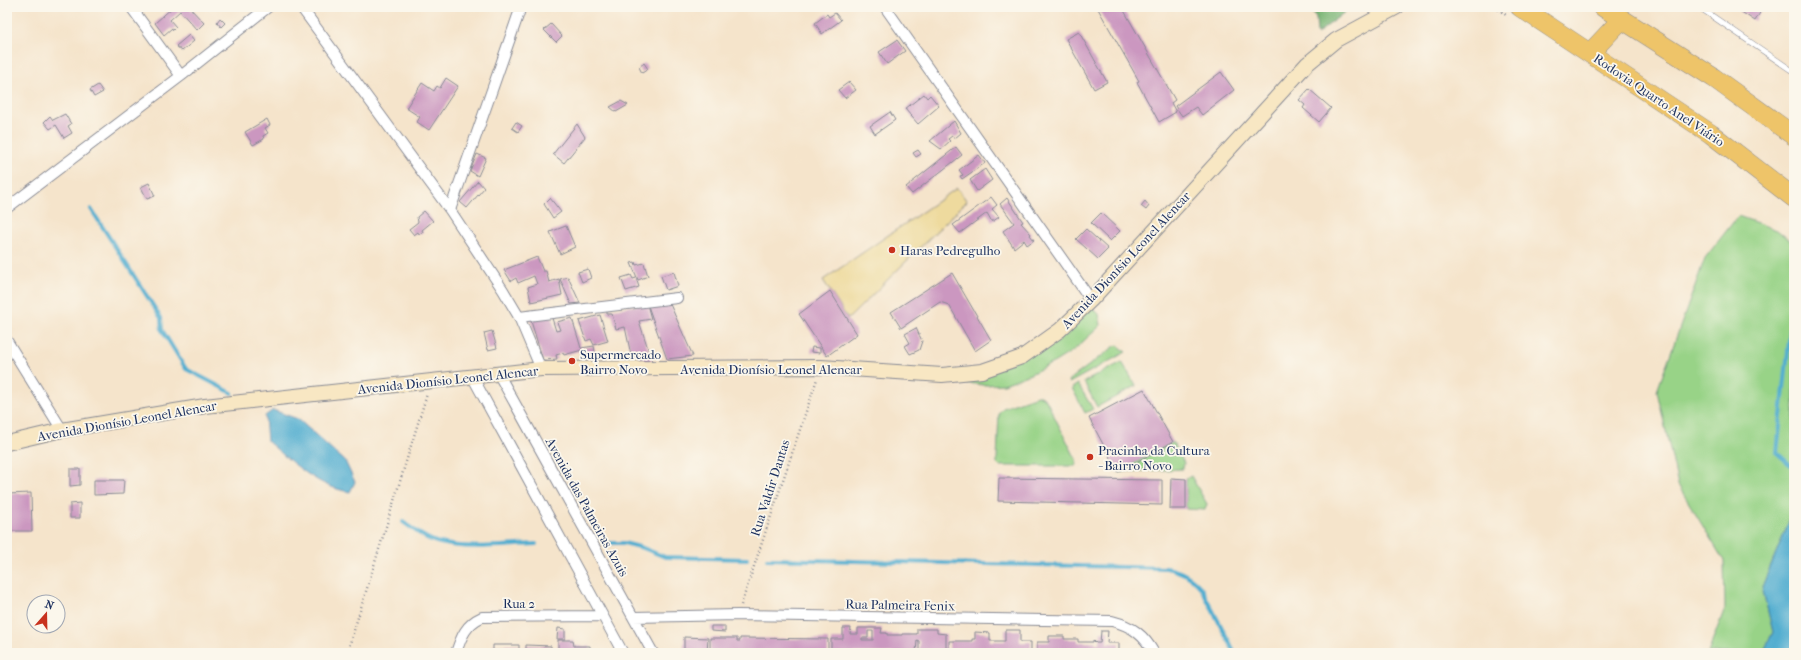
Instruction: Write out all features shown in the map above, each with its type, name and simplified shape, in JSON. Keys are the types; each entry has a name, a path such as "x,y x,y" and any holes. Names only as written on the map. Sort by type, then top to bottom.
{"highway":[{"name":"Rodovia Quarto Anel Viário","path":"1520,7 1711,134 1794,198"},
{"path":"1603,7 1714,78 1794,136"},
{"path":"1590,53 1622,19"}],"street":[{"path":"131,7 181,76"},
{"path":"7,208 181,76 268,7"},
{"path":"301,7 450,210 519,317 541,369"},
{"path":"450,210 521,7"},
{"path":"885,7 1091,300"},
{"name":"Avenida Dionísio Leonel Alencar","path":"7,443 62,430 205,406 541,369 821,367 942,375 982,371 1022,357 1060,330 1091,300 1307,64 1336,40 1397,7"},
{"path":"519,317 677,298"},
{"path":"7,341 62,430"},
{"name":"Avenida das Palmeiras Azuis","path":"498,373 653,653"},
{"path":"472,376 623,653"},
{"name":"Rua Palmeira Fenix","path":"633,617 738,615 1112,621 1132,628 1140,634 1148,642 1154,653"},
{"name":"Rua 2","path":"456,653 466,629 482,617 603,616"}],"lane":[{"path":"1700,7 1794,72"}],"path":[{"name":"Rua Valdir Dantas","path":"738,615 821,367"},
{"path":"347,653 431,382"}],"green space":[{"path":"1307,7 1351,7 1317,34 1316,17"},
{"path":"1738,216 1777,230 1794,244 1794,509 1762,587 1773,632 1763,653 1708,653 1725,608 1724,561 1678,485 1657,391 1705,258"},
{"path":"1091,306 1099,314 1101,325 1074,350 1055,362 1028,375 1004,384 984,385 959,382 984,377"},
{"path":"1118,345 1126,352 1069,383 1068,381"},
{"path":"1122,362 1136,386 1097,407 1084,382"},
{"path":"1078,384 1093,409 1085,413 1072,388"},
{"path":"1037,396 1041,396 1046,400 1076,459 1077,465 999,466 997,464 999,412 1003,408"},
{"path":"1173,442 1184,463 1183,469 1118,472"},
{"path":"1191,476 1207,504 1205,510 1186,509 1186,479"}],"sand":[{"name":"Haras Pedregulho","path":"957,188 967,201 848,319 823,280"}],"water":[{"path":"273,410 298,419 345,461 355,482 350,492 327,485 316,479 267,441 265,416"},
{"path":"1794,509 1794,653 1763,653 1773,632 1762,587"}],"building":[{"path":"173,7 189,7 204,23 197,30 180,11 170,20 176,27 173,30 172,28 164,35 155,23"},
{"path":"1097,7 1122,7 1175,100 1171,103 1176,112 1159,122 1137,82 1139,81"},
{"path":"1734,7 1755,7 1761,11 1755,21"},
{"path":"835,13 841,20 822,34 815,23 827,14 829,17"},
{"path":"220,18 225,23 221,27 217,22"},
{"path":"551,24 562,36 556,42 544,30"},
{"path":"1079,32 1107,82 1094,89 1066,39"},
{"path":"189,35 194,41 182,51 176,46"},
{"path":"897,40 905,51 887,64 879,52"},
{"path":"644,63 648,69 642,73 639,67"},
{"path":"1221,72 1234,90 1202,115 1196,107 1182,116 1175,106"},
{"path":"446,78 458,86 429,130 417,122 420,117 406,108 422,83 434,91 437,86 440,88"},
{"path":"849,82 856,90 845,98 838,90"},
{"path":"98,85 103,92 94,97 90,90"},
{"path":"1309,89 1331,108 1319,122 1303,108 1305,105 1299,100"},
{"path":"924,94 927,98 930,95 939,106 918,124 905,109"},
{"path":"621,101 628,105 616,112 610,107"},
{"path":"890,112 895,120 875,134 870,126"},
{"path":"65,114 71,124 68,126 72,133 64,138 56,125 50,129 44,122 50,116 53,120"},
{"path":"267,119 270,125 265,128 268,133 263,136 264,139 253,145 245,132"},
{"path":"954,121 961,133 955,138 952,136 948,139 950,141 941,149 930,141"},
{"path":"516,122 522,126 518,132 512,128"},
{"path":"577,124 585,137 564,163 553,154"},
{"path":"956,147 962,155 912,194 906,187"},
{"path":"918,150 921,154 916,157 913,153"},
{"path":"477,154 486,158 478,176 470,171"},
{"path":"979,155 985,163 962,179 960,176 963,175 959,170"},
{"path":"985,169 992,180 977,191 970,180"},
{"path":"478,181 484,188 467,208 460,202"},
{"path":"149,183 155,196 147,199 141,187"},
{"path":"991,197 997,205 992,209 999,217 992,222 987,213 960,233 953,225"},
{"path":"550,198 561,212 553,218 544,204"},
{"path":"1007,198 1023,222 1021,223 1031,234 1030,235 1034,240 1027,245 1024,240 1014,248 1003,231 1014,223 1000,204"},
{"path":"1145,201 1149,206 1146,210 1141,206"},
{"path":"424,211 433,221 422,230 423,232 419,234 418,232 414,235 409,229 418,222 417,217"},
{"path":"1101,213 1120,231 1110,241 1091,223"},
{"path":"566,226 575,247 560,254 550,232"},
{"path":"1086,229 1108,249 1098,259 1076,239"},
{"path":"537,257 543,271 546,271 549,282 559,279 562,295 531,302 528,287 537,284 534,276 518,283 516,278 511,281 504,270"},
{"path":"635,262 636,265 644,263 648,276 638,280 631,263"},
{"path":"588,269 591,278 582,282 578,272"},
{"path":"674,272 678,286 666,290 661,276"},
{"path":"952,273 991,340 975,351 949,305 940,302 901,328 891,312"},
{"path":"631,275 633,279 636,278 639,287 626,291 621,278"},
{"path":"568,277 580,303 571,304 560,279"},
{"path":"830,291 857,334 827,356 799,314"},
{"path":"669,302 693,356 667,359 648,306"},
{"path":"647,304 651,319 639,321 652,361 640,362 638,354 631,355 625,327 616,329 612,314 607,314 607,310"},
{"path":"551,315 556,331 560,330 557,322 572,318 581,348 594,346 596,358 584,358 582,350 564,355 563,353 556,355 557,359 543,360 530,318"},
{"path":"600,315 608,341 594,345 591,339 586,341 579,321"},
{"path":"916,328 922,341 919,350 910,354 905,346 910,343 905,334"},
{"path":"492,331 497,348 488,350 484,333"},
{"path":"812,347 820,348 820,353 811,352"},
{"path":"1144,389 1173,442 1118,472 1089,418"},
{"path":"70,469 80,469 80,485 70,486"},
{"path":"999,478 1162,480 1162,505 998,501"},
{"path":"1171,478 1186,479 1186,509 1170,509"},
{"path":"94,480 124,480 123,494 94,495"},
{"path":"31,493 32,531 7,531 7,494"},
{"path":"80,503 80,518 70,518 70,504"},
{"path":"711,626 725,626 725,632 711,631"},
{"path":"558,628 565,629 565,639 557,639"},
{"path":"843,628 851,628 850,634 858,634 858,628 882,628 881,633 887,633 887,635 917,634 917,629 937,629 937,633 946,634 946,653 919,653 919,641 917,640 916,653 831,653 831,639 843,639","holes":["868,631 873,631 873,640 862,640 862,638 868,638"]},
{"path":"1005,630 1020,630 1020,642 1031,642 1031,653 949,653 949,641 972,641 972,639 975,639 975,632 990,633 990,641 1005,641"},
{"path":"1101,631 1108,631 1107,643 1119,643 1119,653 1037,653 1037,642 1049,642 1049,636 1064,636 1064,639 1078,639 1078,642 1093,642 1093,640 1096,643 1100,643"},
{"path":"684,637 708,638 707,653 684,653"},
{"path":"710,638 737,638 737,641 740,641 740,638 828,639 828,653 710,653"},
{"path":"558,640 573,640 574,646 590,646 590,653 558,653"},
{"path":"493,645 519,645 519,653 493,653"},
{"path":"526,645 551,646 551,653 526,653"}],"waterway":[{"path":"91,209 161,318 162,330 186,369 232,393"},
{"path":"1794,313 1791,323 1777,453 1794,468"},
{"path":"403,522 430,540 451,545 488,546 536,544"},
{"path":"604,543 624,543 643,548 665,557 747,559"},
{"path":"767,559 1166,568 1185,575 1201,588 1235,653"}],"place":[{"name":"Haras Pedregulho","path":"892,250"},
{"name":"Supermercado Bairro Novo","path":"572,361"},
{"name":"Pracinha da Cultura - Bairro Novo","path":"1090,457"}]}
